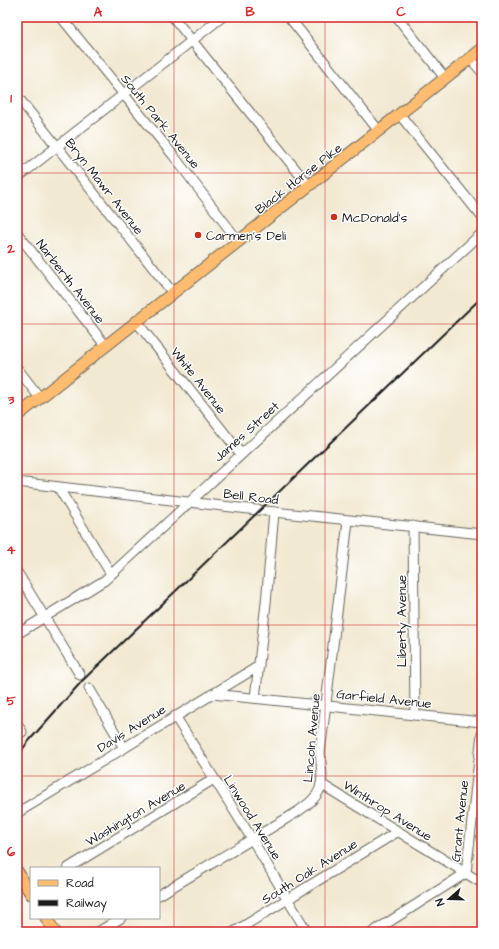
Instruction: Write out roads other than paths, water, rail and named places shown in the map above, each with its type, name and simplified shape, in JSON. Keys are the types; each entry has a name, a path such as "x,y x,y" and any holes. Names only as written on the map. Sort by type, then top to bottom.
{"main road":[{"name":"Black Horse Pike","path":"17,416 105,345 400,115 482,48"},
{"path":"17,871 30,890"},
{"path":"47,919 55,932"}],"street":[{"name":"South Park Avenue","path":"61,17 239,242"},
{"path":"173,17 309,186"},
{"path":"17,178 222,17"},
{"path":"289,17 379,131"},
{"path":"397,17 445,78"},
{"path":"470,58 482,72"},
{"name":"Bryn Mawr Avenue","path":"17,96 173,293"},
{"path":"400,115 482,217"},
{"name":"Narberth Avenue","path":"17,233 105,345"},
{"name":"James Street","path":"17,634 112,574 188,502 482,233"},
{"name":"White Avenue","path":"136,321 241,454"},
{"path":"17,368 40,398"},
{"name":"Bell Road","path":"17,482 274,512 482,534"},
{"path":"58,487 112,574"},
{"path":"255,698 274,512"},
{"name":"Lincoln Avenue","path":"160,894 312,802 321,784 320,753 327,705 348,520"},
{"name":"Liberty Avenue","path":"413,526 415,715"},
{"path":"17,572 80,675"},
{"name":"Davis Avenue","path":"17,813 259,666"},
{"path":"89,688 124,748"},
{"name":"Garfield Avenue","path":"212,694 482,722"},
{"name":"Linwood Avenue","path":"175,716 252,839 307,932"},
{"name":"Grant Avenue","path":"373,932 466,873 482,734"},
{"name":"Washington Avenue","path":"70,867 214,779"},
{"name":"Winthrop Avenue","path":"321,784 482,883"},
{"name":"South Oak Avenue","path":"234,932 397,832"},
{"path":"98,932 119,919"}],"railway":[{"path":"17,757 27,743 83,680 482,297"}],"place":[{"name":"McDonald's","path":"334,217"},
{"name":"Carmen's Deli","path":"198,235"}]}
